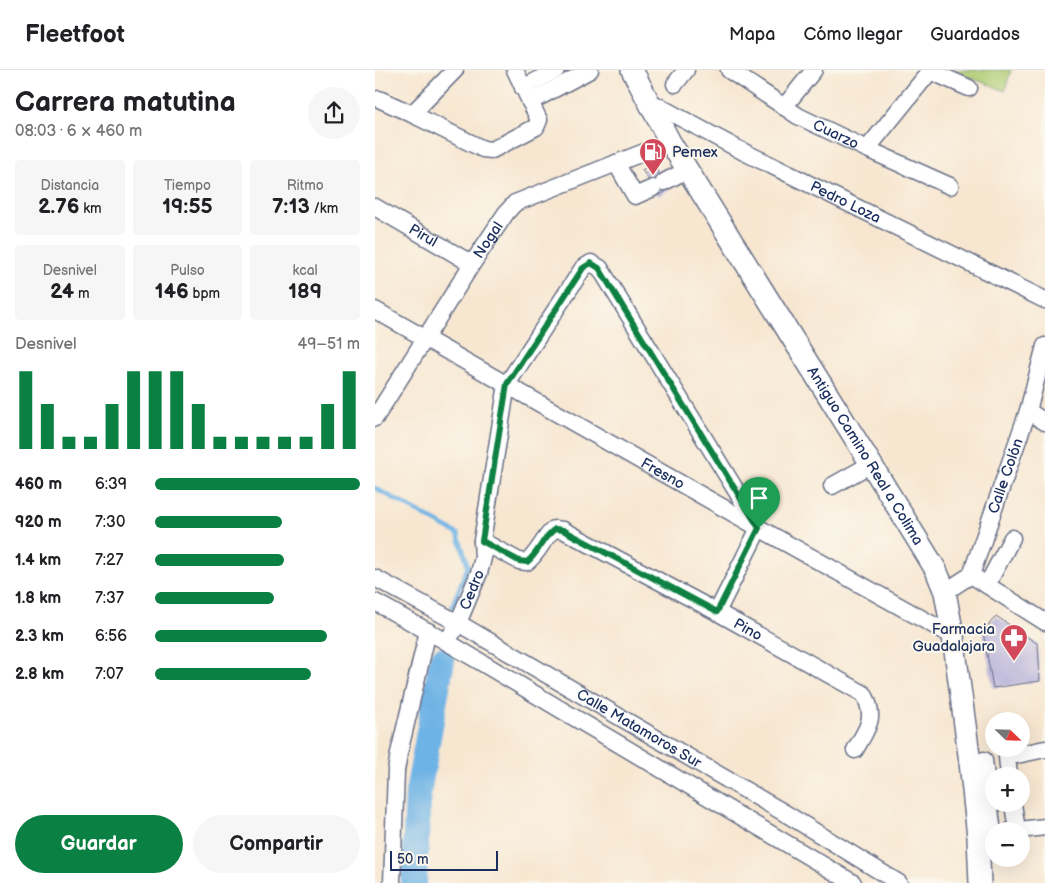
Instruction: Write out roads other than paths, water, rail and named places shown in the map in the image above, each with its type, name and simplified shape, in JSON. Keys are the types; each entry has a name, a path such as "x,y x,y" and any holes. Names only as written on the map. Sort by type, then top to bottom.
{"main road":[{"name":"Antiguo Camino Real a Colima","path":"632,70 687,170 936,570 945,592 977,761 986,822"},
{"name":"Antiguo Camino Real a Colima","path":"981,883 985,855"}],"street":[{"path":"411,114 455,70"},
{"path":"379,99 483,148 492,150 536,127 539,120 515,70"},
{"path":"527,95 556,70"},
{"path":"527,95 590,70"},
{"path":"675,84 686,70"},
{"name":"Cuarzo","path":"729,70 798,116 950,186"},
{"path":"784,106 813,70"},
{"path":"867,149 931,71 969,88"},
{"name":"Pedro Loza","path":"649,101 742,151 1045,300"},
{"name":"Nogal","path":"375,418 472,264 506,213 515,203 670,142"},
{"path":"616,164 635,196 687,170"},
{"name":"Pirul","path":"375,207 472,264"},
{"name":"Cedro","path":"447,642 458,623 479,573 483,558 482,541 507,384 583,268 591,263 599,268 759,528"},
{"name":"Fresno","path":"375,310 953,636"},
{"name":"Calle Colón","path":"971,575 1028,411 1045,346"},
{"path":"1028,411 1045,422"},
{"path":"832,486 871,464"},
{"path":"717,612 759,528"},
{"name":"Pino","path":"482,541 519,561 527,562 534,557 548,534 555,529 563,530 717,612 864,694 869,704 871,720 855,750"},
{"path":"987,585 1012,538"},
{"path":"945,592 971,575 1045,622"},
{"name":"Calle Matamoros Sur","path":"375,578 458,623 899,883"},
{"name":"Calle Matamoros Sur","path":"375,602 447,642 853,883"},
{"path":"392,883 396,771 428,631"},
{"path":"1030,752 1045,749"},
{"path":"977,761 1000,758"},
{"path":"776,837 787,816"},
{"path":"1030,829 1045,827"}],"waterway":[{"path":"375,488 458,534 468,566 452,606"},
{"path":"442,652 442,660"},
{"path":"414,883 418,793 442,660"}],"place":[{"name":"Pemex","path":"653,176"},
{"name":"Farmacia Guadalajara","path":"1014,662"}]}
